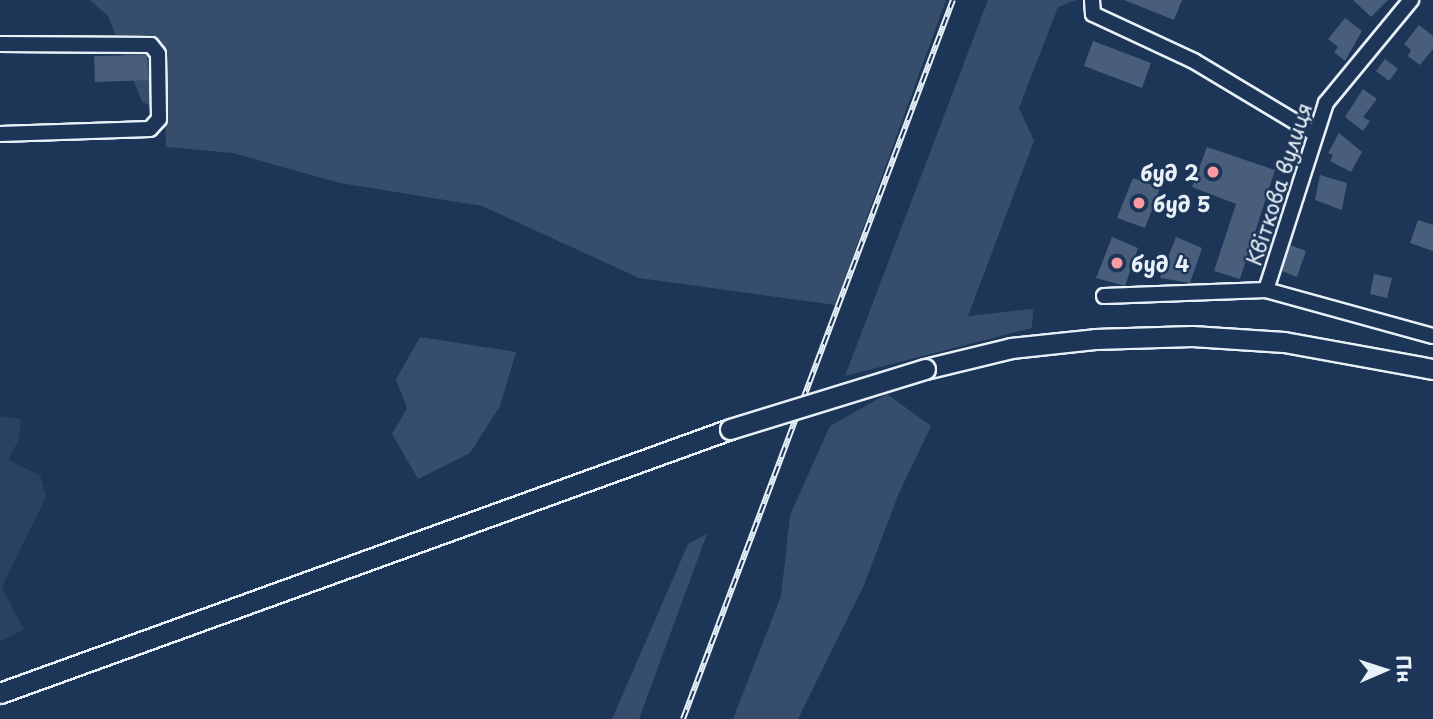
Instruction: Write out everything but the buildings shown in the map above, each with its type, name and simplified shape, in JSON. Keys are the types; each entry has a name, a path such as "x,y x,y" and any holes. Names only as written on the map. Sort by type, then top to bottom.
{"main road":[{"path":"0,693 730,429 925,369 1011,348 1096,339 1192,336 1283,342 1433,369"}],"street":[{"path":"1092,0 1093,14 1194,61 1314,133"},
{"name":"Квіткова вулиця","path":"1104,296 1266,290 1314,133 1336,87 1411,0"},
{"path":"0,44 146,43 158,54 159,120 154,128 0,134"},
{"path":"1266,290 1433,336"}],"shaded area":[{"path":"90,0 946,0 835,305 639,278 482,206 340,183 233,153 166,147 165,112 142,102 108,16"},
{"path":"988,0 1076,0 1058,7 1019,108 1034,141 968,316 1033,309 1032,328 845,376"},
{"path":"420,337 516,352 500,406 470,453 418,479 392,434 407,408 396,379"},
{"path":"887,394 931,426 899,493 864,585 798,719 733,719 781,596 790,515 830,426"},
{"path":"0,416 21,419 19,439 8,460 40,475 46,497 2,587 24,630 0,641"},
{"path":"707,534 639,719 612,719 688,544"}],"railway":[{"path":"683,719 953,0"}],"place":[{"name":"буд 2","path":"1213,172"},
{"name":"буд 5","path":"1139,203"},
{"name":"буд 4","path":"1117,263"}]}
